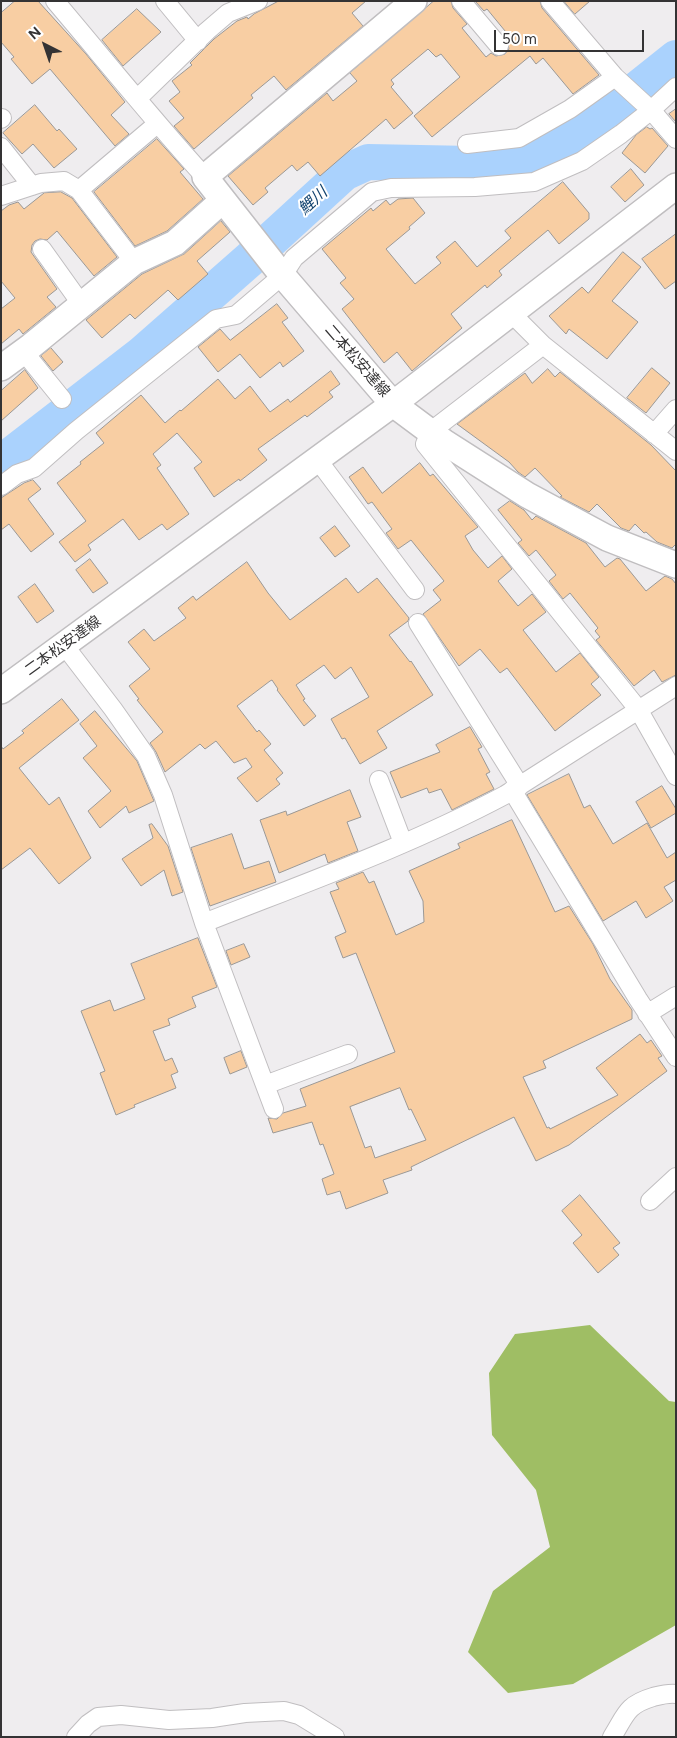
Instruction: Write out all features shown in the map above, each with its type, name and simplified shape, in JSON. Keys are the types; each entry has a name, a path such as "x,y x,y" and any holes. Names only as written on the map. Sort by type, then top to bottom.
{"main road":[{"path":"205,177 414,1"},
{"name":"二本松安達線","path":"1,691 393,404 281,272 205,177"},
{"path":"676,186 393,404 430,432 527,495 607,538 676,565"},
{"path":"1,368 24,352 134,262 175,243 223,200"}],"street":[{"path":"55,1 138,98 156,124 205,177"},
{"path":"165,1 198,41"},
{"path":"138,98 228,13 258,1"},
{"path":"462,1 499,46"},
{"path":"550,1 617,79 648,107 676,139"},
{"path":"467,144 519,138 617,79"},
{"path":"1,486 17,474 34,468 78,422 216,319 236,315 294,258 372,192 391,188 475,187 534,182 582,160 621,134 648,107 676,87"},
{"path":"79,190 156,124"},
{"path":"1,147 32,186"},
{"path":"1,196 41,183 64,181 79,190 134,262"},
{"path":"42,249 82,305"},
{"path":"512,314 543,345 676,451"},
{"path":"543,345 430,432 425,444 638,709 676,776"},
{"path":"24,352 62,399"},
{"path":"654,434 676,409"},
{"path":"318,459 415,590"},
{"path":"418,623 474,710 516,788 647,1014 676,1058"},
{"path":"64,645 146,756 162,795 204,923 274,1109"},
{"path":"204,923 404,843 476,810 516,788 676,686"},
{"path":"379,780 404,843"},
{"path":"647,1014 676,996"},
{"path":"265,1085 348,1054"},
{"path":"650,1201 676,1176"},
{"path":"612,1737 624,1716 635,1704 660,1695 676,1694"},
{"path":"78,1735 98,1717 120,1715 169,1720 284,1711 299,1716 335,1737"}],"green space":[{"path":"590,1325 669,1401 676,1402 676,1625 573,1684 508,1693 468,1652 493,1591 550,1547 536,1490 492,1435 489,1373 515,1334"}],"building":[{"path":"15,1 38,1 86,54 125,102 111,115 129,134 115,146 50,69 32,84 11,59 14,57 1,42 1,13"},
{"path":"279,1 366,1 352,13 363,26 286,90 274,76 251,95 253,98 194,149 174,126 184,118 169,101 180,92 172,81 192,65 190,63 214,39 237,21 247,17 248,19"},
{"path":"434,1 451,1 453,8 467,24 462,28 486,57 491,53 496,56 505,54 509,49 507,39 510,37 487,9 484,11 475,1 540,1 542,8 599,75 573,94 543,58 536,64 530,56 432,137 414,116 460,77 441,54 436,57 428,49 391,80 394,84 391,87 413,113 394,129 386,119 320,176 308,162 297,171 292,165 265,188 268,192 253,205 228,176 327,93 333,101 357,81 350,73"},
{"path":"564,1 590,1 575,14"},
{"path":"137,9 161,32 123,66 102,40"},
{"path":"35,105 57,131 59,129 77,149 54,168 33,144 22,154 3,133"},
{"path":"676,109 676,122 669,114"},
{"path":"647,127 652,128 668,146 645,173 622,153 636,135"},
{"path":"157,139 184,169 180,172 203,199 167,231 135,246 94,192"},
{"path":"631,169 644,185 625,202 611,187"},
{"path":"563,182 589,213 589,219 559,244 548,230 499,271 502,275 487,288 485,285 451,314 462,328 412,371 397,352 384,363 342,309 354,299 340,283 346,278 322,249 371,208 373,211 386,200 390,205 398,199 413,198 425,213 409,227 410,229 386,249 415,284 441,263 436,257 455,241 477,267 511,238 505,231"},
{"path":"61,192 72,198 117,257 94,276 57,231 47,240 40,239 35,241 31,252 57,289 47,297 56,307 23,334 19,329 1,344 1,309 15,298 1,281 1,211 9,205 18,202 24,209 44,193"},
{"path":"221,221 230,232 197,261 208,274 178,300 168,290 135,319 130,314 102,338 86,320 142,274 184,254"},
{"path":"676,234 676,281 665,289 642,259"},
{"path":"623,252 641,267 612,301 638,322 607,359 569,329 566,334 549,316 582,287 588,293"},
{"path":"277,304 288,318 282,322 304,351 283,367 280,362 260,378 240,354 218,372 198,347 220,329 230,340"},
{"path":"51,348 63,362 53,371 41,356"},
{"path":"652,368 670,383 646,413 627,398"},
{"path":"548,369 555,377 560,372 651,445 676,471 676,544 672,548 657,542 635,524 629,531 621,528 597,504 589,512 560,497 562,496 535,468 525,477 509,462 457,424 525,373 532,383"},
{"path":"25,370 38,388 1,421 1,391"},
{"path":"331,371 340,384 329,392 333,397 307,417 305,415 258,449 267,460 240,481 239,479 214,497 194,468 202,462 177,433 153,454 161,465 157,468 189,514 167,530 162,524 139,540 123,519 88,545 91,550 75,562 59,542 86,521 57,483 104,443 96,433 141,395 165,423 218,379 235,399 250,386 270,412 288,399 290,402"},
{"path":"420,463 430,476 433,474 478,527 465,536 473,550 488,568 502,556 512,569 498,581 518,606 532,594 546,612 523,630 556,672 580,653 599,677 591,684 601,695 555,731 507,668 500,673 480,649 459,666 423,614 441,600 433,590 444,581 411,540 398,549 386,533 392,529 372,502 368,504 349,477 363,467 382,493"},
{"path":"33,480 41,489 28,499 54,534 31,552 9,524 1,530 1,498 24,483"},
{"path":"510,501 524,510 532,520 536,516 586,543 605,567 617,558 620,559 646,591 665,576 672,579 676,584 676,675 662,682 654,670 634,686 596,640 600,637 595,631 598,628 570,593 563,599 549,581 556,575 536,550 529,556 518,543 522,540 498,510"},
{"path":"335,526 350,546 335,557 320,538"},
{"path":"90,559 108,583 93,593 76,570"},
{"path":"247,562 268,593 290,620 346,578 358,593 377,578 409,618 408,621 389,635 411,661 433,695 377,731 387,748 360,764 345,738 342,739 331,719 369,697 351,667 335,679 324,665 296,685 305,699 303,700 316,716 304,726 277,690 272,680 270,681 237,706 257,732 259,730 271,744 264,750 283,773 276,779 280,784 257,802 237,778 252,767 246,758 234,763 216,741 205,749 200,744 165,772 150,743 163,732 137,700 139,699 129,686 150,669 128,642 144,629 154,641 186,618 178,608 193,596 196,600"},
{"path":"35,584 54,611 37,623 18,597"},
{"path":"62,699 79,720 19,768 49,805 59,797 91,858 59,884 30,848 1,870 1,746 3,749 24,733 22,731"},
{"path":"95,711 137,761 154,801 129,813 126,806 100,828 88,811 111,791 83,758 97,746 80,724"},
{"path":"470,727 482,747 478,749 490,772 486,774 494,789 452,810 441,789 429,793 427,788 401,798 390,772 440,752 436,745"},
{"path":"569,774 584,808 590,805 613,844 647,823 667,858 676,852 676,880 664,887 673,901 646,918 636,901 603,921 527,795"},
{"path":"662,786 676,809 676,813 651,828 636,802"},
{"path":"350,790 361,817 347,822 358,851 328,863 325,854 279,873 260,820 286,811 287,815"},
{"path":"512,820 555,912 569,906 593,944 610,979 632,1010 632,1019 543,1061 546,1068 523,1077 547,1128 549,1127 550,1129 618,1095 596,1068 640,1034 647,1043 651,1040 662,1056 658,1058 667,1071 569,1145 536,1161 514,1117 411,1167 412,1170 383,1180 388,1193 346,1209 340,1191 327,1195 322,1179 334,1174 323,1144 320,1145 312,1122 273,1133 268,1118 277,1119 283,1113 306,1106 300,1089 395,1052 356,953 343,958 335,937 346,932 330,892 339,889 336,883 363,872 369,883 374,881 396,935 424,922 423,901 409,871 460,848 458,844","holes":["400,1088 409,1110 411,1109 426,1140 375,1158 371,1146 365,1148 350,1107"]},
{"path":"152,824 168,846 183,892 172,896 164,870 141,886 122,859 153,838 149,825"},
{"path":"232,834 244,869 269,861 276,882 210,906 191,848"},
{"path":"198,938 217,987 192,997 196,1007 168,1019 170,1025 153,1031 165,1061 172,1058 178,1072 171,1075 176,1088 134,1105 135,1107 116,1115 100,1073 105,1071 81,1011 110,1000 114,1011 145,999 131,964"},
{"path":"244,944 250,957 231,965 226,951"},
{"path":"241,1051 247,1067 230,1074 224,1058"},
{"path":"580,1195 620,1243 613,1248 619,1255 598,1273 573,1243 582,1235 562,1211"}],"waterway":[{"name":"鯉川","path":"1,463 142,354 344,173 368,162 472,164 524,160 565,141 597,121 676,58"}]}
